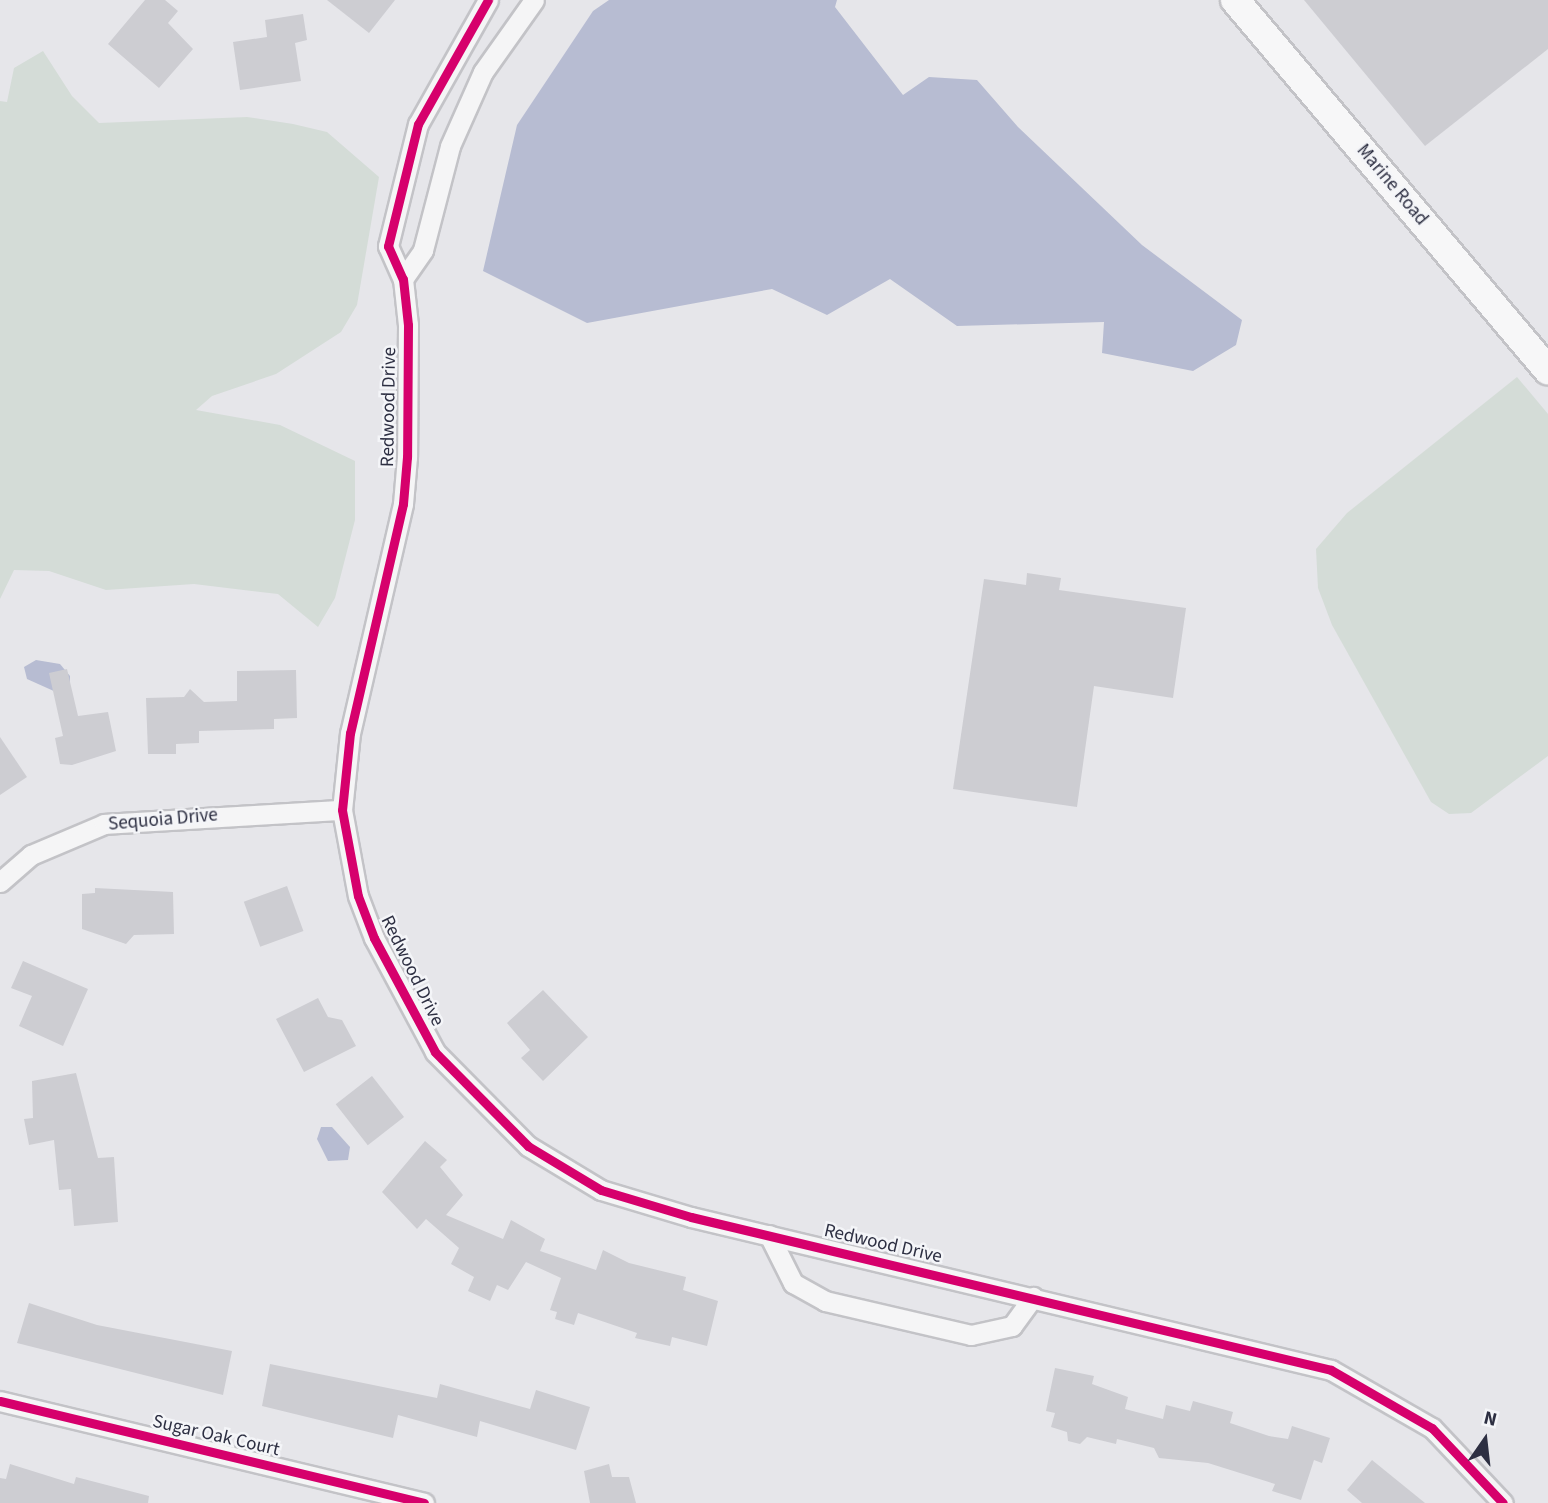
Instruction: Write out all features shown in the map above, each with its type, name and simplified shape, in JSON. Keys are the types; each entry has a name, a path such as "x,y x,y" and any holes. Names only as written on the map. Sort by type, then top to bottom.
{"main road":[{"name":"Marine Road","path":"1235,0 1548,370"}],"street":[{"name":"Redwood Drive","path":"488,0 418,124 401,180 388,246 403,279 410,368 402,504 355,707 342,810 358,896 391,976 435,1052 495,1118 528,1146 601,1190 769,1236 1301,1359 1351,1377 1432,1428 1503,1503"},
{"path":"403,279 423,250 446,159 483,72 534,0"},
{"name":"Sequoia Drive","path":"0,882 31,855 104,824 342,810"},
{"path":"769,1236 793,1283 814,1295 944,1329 971,1335 1012,1326 1033,1297"},
{"name":"Sugar Oak Court","path":"0,1401 424,1503"}],"shaded area":[{"path":"43,51 72,96 99,123 247,117 293,124 327,132 379,177 357,305 341,332 276,374 212,396 196,410 280,425 355,461 355,520 335,598 318,627 278,594 194,584 106,590 49,571 14,570 0,599 0,101 7,102 14,68"},
{"path":"1517,377 1548,414 1548,756 1471,813 1449,814 1431,802 1332,625 1318,588 1316,549 1347,513"}],"water":[{"path":"609,0 837,0 835,7 903,95 929,77 977,80 1018,127 1142,245 1242,320 1236,345 1193,371 1102,353 1104,322 957,326 890,279 827,315 772,289 587,323 483,271 517,125 593,11"},
{"path":"36,660 60,664 70,676 70,685 56,692 27,679 24,667"},
{"path":"321,1127 332,1127 350,1147 348,1160 328,1161 317,1139"}],"building":[{"path":"145,0 165,0 178,11 168,23 193,49 159,88 108,44"},
{"path":"327,0 395,0 369,33"},
{"path":"1304,0 1548,0 1548,49 1425,146"},
{"path":"303,14 307,40 295,43 301,81 240,90 233,42 267,37 265,20"},
{"path":"1027,573 1061,578 1059,590 1186,608 1173,698 1094,686 1077,807 953,789 984,579 1026,585"},
{"path":"67,669 78,716 108,712 116,751 72,765 60,764 55,738 63,736 49,673"},
{"path":"296,670 297,718 274,719 274,729 199,731 199,743 176,744 176,754 148,754 146,698 184,697 190,689 204,702 237,701 237,671"},
{"path":"0,737 27,777 0,795"},
{"path":"287,886 303,931 260,947 244,902"},
{"path":"95,888 173,892 174,934 134,935 126,944 82,929 82,894 95,893"},
{"path":"23,961 88,989 63,1046 19,1026 32,996 11,988"},
{"path":"543,990 588,1037 543,1081 521,1058 530,1050 507,1023"},
{"path":"318,998 328,1017 342,1020 356,1046 304,1072 276,1019"},
{"path":"76,1073 98,1158 114,1157 118,1222 74,1226 71,1189 59,1190 54,1140 29,1145 24,1119 33,1118 32,1081"},
{"path":"372,1076 404,1117 368,1145 336,1104"},
{"path":"425,1141 447,1160 440,1167 463,1195 446,1215 503,1239 511,1220 545,1239 540,1251 596,1270 603,1250 629,1263 686,1277 683,1290 718,1301 707,1346 672,1337 670,1346 635,1338 637,1333 578,1313 574,1325 555,1319 557,1312 550,1310 561,1278 526,1262 508,1290 497,1285 490,1301 468,1291 474,1277 451,1264 459,1248 426,1219 417,1229 382,1192"},
{"path":"29,1303 97,1325 232,1351 223,1395 17,1343"},
{"path":"270,1364 437,1398 440,1384 530,1409 536,1390 590,1407 576,1450 480,1421 477,1437 398,1415 393,1438 262,1406"},
{"path":"1055,1368 1094,1376 1092,1384 1128,1397 1125,1409 1163,1419 1166,1405 1190,1411 1193,1401 1233,1412 1230,1423 1269,1436 1288,1439 1292,1426 1330,1438 1322,1463 1314,1460 1301,1500 1272,1491 1275,1484 1208,1463 1159,1458 1154,1448 1117,1439 1116,1444 1087,1437 1080,1444 1068,1441 1067,1432 1051,1427 1055,1413 1046,1411"},
{"path":"1372,1460 1425,1503 1362,1503 1347,1490"},
{"path":"10,1464 74,1484 76,1477 149,1496 148,1503 0,1503 0,1478 6,1479"},
{"path":"609,1464 612,1477 629,1477 636,1503 590,1503 584,1471"}],"cycle path":[{"path":"488,0 418,124 388,246 403,279 408,325 407,457 403,504 350,733 342,810 358,896 374,938 435,1052 528,1146 601,1190 691,1217 1331,1370 1432,1428 1503,1503"},
{"path":"0,1401 424,1503"}]}
